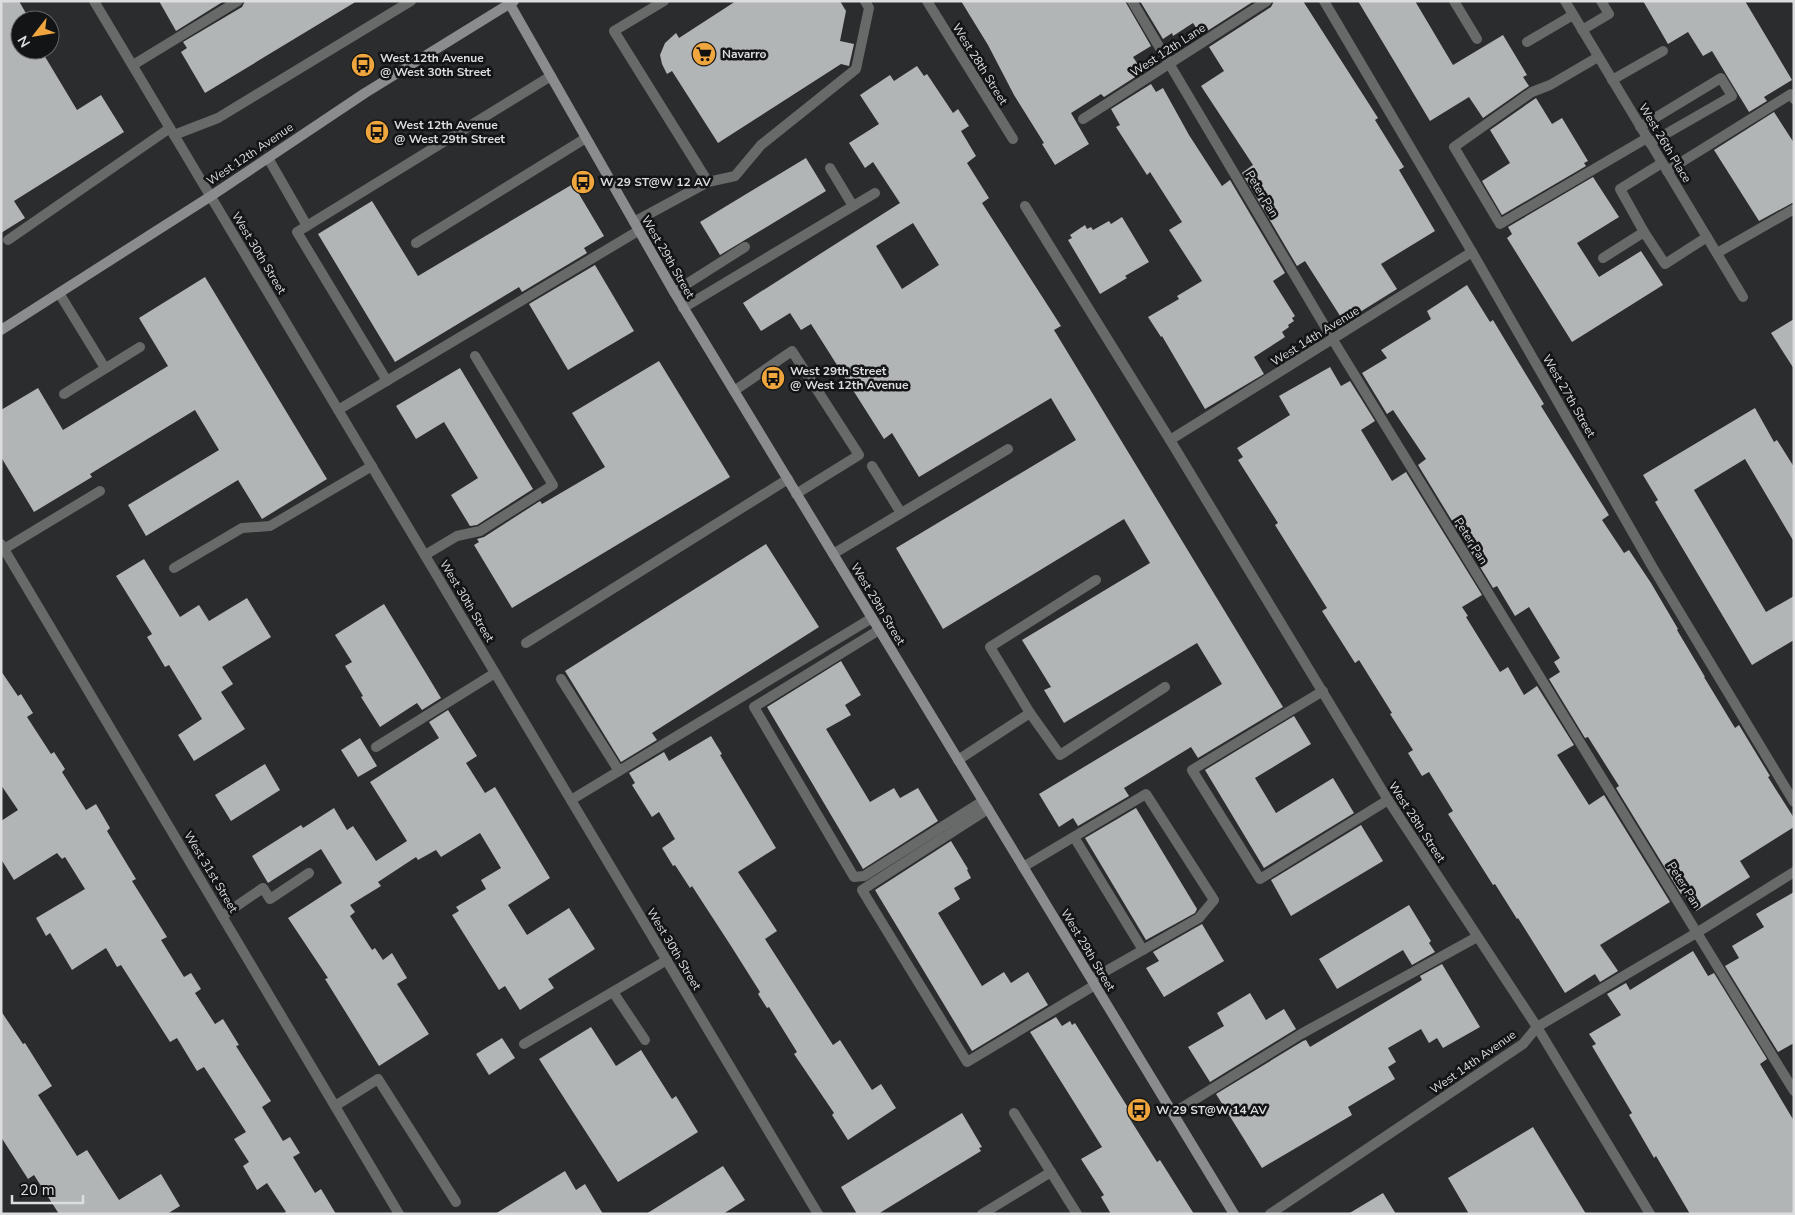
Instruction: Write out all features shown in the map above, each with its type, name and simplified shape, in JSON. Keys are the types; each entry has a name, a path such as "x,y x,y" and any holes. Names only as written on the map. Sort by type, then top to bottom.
{"street":[{"name":"West 30th Street","path":"94,1 818,1214"},
{"path":"133,65 238,1"},
{"path":"8,240 172,132 218,118 411,1"},
{"path":"664,1 614,31 708,182"},
{"path":"338,410 708,182 736,176 761,145 856,69 869,8 865,1"},
{"name":"West 28th Street","path":"926,1 1013,139"},
{"name":"Peter Pan","path":"1132,1 1333,340 1794,1091"},
{"name":"West 12th Lane","path":"1083,119 1266,1"},
{"name":"West 27th Street","path":"1324,1 1472,252 1653,568 1794,802"},
{"path":"1454,1 1477,40"},
{"name":"West 26th Place","path":"1565,1 1743,297"},
{"path":"1582,30 1609,14 1601,1"},
{"name":"West 29th Street","path":"511,2 683,308 1234,1214"},
{"name":"West 12th Avenue","path":"1,330 211,196 365,93 511,2"},
{"path":"1527,42 1573,15"},
{"path":"1612,80 1663,52"},
{"path":"1598,57 1550,85 1532,92 1454,147 1500,224 1648,140 1732,96 1721,78 1640,127"},
{"path":"387,381 297,232 551,76"},
{"path":"1707,237 1664,264 1620,190 1791,94 1794,99"},
{"path":"416,243 586,138"},
{"path":"268,158 308,226"},
{"path":"830,168 853,206"},
{"path":"683,308 875,192"},
{"name":"West 28th Street","path":"1025,206 1170,440 1388,800 1537,1028 1647,1213"},
{"path":"1717,253 1794,209"},
{"path":"1603,258 1644,232"},
{"path":"674,292 745,247"},
{"name":"West 14th Avenue","path":"1170,440 1472,252"},
{"path":"59,294 105,368"},
{"path":"64,394 140,346"},
{"path":"734,391 792,351 858,455 796,494"},
{"path":"425,555 457,536 480,531 554,485 476,356"},
{"path":"833,554 1008,449"},
{"path":"174,568 242,528 270,526 372,466"},
{"path":"872,466 901,513"},
{"path":"526,643 788,479"},
{"path":"3,547 100,491"},
{"name":"West 31st Street","path":"3,547 399,1214"},
{"path":"1096,580 990,647 1030,714 1060,755 1166,687"},
{"path":"572,800 872,618"},
{"path":"879,630 754,707 854,877 864,876 985,805"},
{"path":"376,747 495,673"},
{"path":"561,679 619,771"},
{"path":"1322,691 1192,770 1260,879 1388,800"},
{"path":"958,760 1030,714"},
{"path":"985,805 862,890 967,1062 1143,950 1199,918 1214,900 1146,794 1023,867"},
{"path":"1074,836 1143,950"},
{"name":"West 14th Avenue","path":"1270,1214 1523,1044 1537,1028 1794,872"},
{"path":"222,916 263,888 270,899 309,873"},
{"path":"1173,1113 1301,1034 1477,937"},
{"path":"524,1044 667,960"},
{"path":"613,992 645,1040"},
{"path":"335,1106 378,1079 456,1202"},
{"path":"1014,1113 1077,1214"},
{"path":"982,1214 1050,1172"}],"building":[{"path":"1,1 19,1 24,10 10,10 10,60 47,60 77,110 101,95 124,132 14,201 25,218 1,233"},
{"path":"159,1 224,1 176,31"},
{"path":"245,1 357,1 205,93 181,52 187,48 183,42 242,7"},
{"path":"736,1 840,1 846,11 840,41 854,44 849,66 841,64 718,143 672,71 667,74 660,55 665,43 676,33 679,38"},
{"path":"961,1 1125,1 1151,46 1133,57 1143,72 1104,97 1101,94 1071,113 1089,144 1055,165 1042,144 1044,143 1014,95 988,45"},
{"path":"1140,1 1254,1 1201,35 1193,23 1173,36 1172,33 1163,39"},
{"path":"1274,1 1303,1 1378,118 1375,120 1404,167 1399,170 1435,231 1381,264 1397,289 1344,322 1305,261 1297,266 1242,173 1253,165 1201,86 1224,71 1209,47 1271,7"},
{"path":"1358,1 1415,1 1453,65 1503,35 1527,75 1523,77 1529,86 1483,118 1469,97 1430,121"},
{"path":"1643,1 1745,1 1792,80 1764,97 1767,101 1749,112 1712,51 1703,56 1688,32 1668,44"},
{"path":"917,66 924,76 927,74 953,113 958,109 969,126 961,131 976,156 967,163 989,198 982,203 1061,326 1054,330 1283,707 1198,758 1191,747 1124,788 1129,796 1078,826 1073,818 1059,827 1039,794 1222,684 1197,643 1064,723 1044,690 1051,687 1022,640 1150,563 1124,519 943,629 896,548 1076,440 1051,398 919,477 892,433 884,439 811,324 801,330 790,313 761,331 743,303 900,203 873,162 865,168 849,143 879,124 860,95 890,75 894,81","holes":["913,223 939,265 902,289 876,246"]},
{"path":"1151,84 1156,92 1163,88 1189,135 1222,186 1230,180 1285,273 1273,281 1295,316 1292,318 1294,321 1282,332 1285,337 1254,357 1264,374 1205,409 1162,336 1148,317 1179,299 1177,296 1202,281 1169,230 1182,222 1150,172 1147,175 1116,127 1120,125 1111,109"},
{"path":"1536,98 1552,124 1562,118 1588,161 1584,163 1586,166 1502,215 1482,181 1510,163 1490,130"},
{"path":"1774,112 1794,143 1794,202 1759,221 1714,150"},
{"path":"806,158 826,191 720,255 700,222"},
{"path":"1593,177 1619,217 1577,243 1599,277 1641,251 1663,285 1572,342 1507,238 1512,234 1508,227"},
{"path":"573,184 604,236 584,248 587,253 522,292 519,287 395,362 318,234 372,201 418,276"},
{"path":"1122,217 1149,262 1100,294 1068,240 1072,238 1070,235 1085,225 1087,229 1091,227 1093,230 1109,221 1111,224"},
{"path":"595,265 634,331 568,370 529,304"},
{"path":"205,277 327,479 262,519 238,480 146,536 128,505 219,450 195,410 90,474 92,477 34,512 1,457 1,410 38,388 63,430 168,366 139,318"},
{"path":"1467,285 1490,322 1493,320 1544,404 1541,406 1609,515 1602,520 1624,553 1629,550 1651,583 1735,728 1739,725 1770,776 1768,777 1794,818 1794,827 1740,861 1750,877 1696,911 1684,893 1681,894 1616,788 1619,786 1588,737 1585,738 1549,679 1560,672 1554,662 1560,658 1529,607 1515,616 1497,586 1493,588 1418,465 1426,459 1393,410 1387,414 1362,373 1387,358 1381,350 1431,319 1427,311"},
{"path":"1794,319 1794,369 1771,333"},
{"path":"659,361 730,477 512,608 474,545 479,542 477,539 484,537 540,501 542,504 605,467 572,413"},
{"path":"1330,367 1341,386 1350,381 1375,421 1361,430 1392,481 1406,472 1482,595 1462,607 1468,616 1466,617 1500,672 1508,667 1524,695 1537,686 1574,745 1557,755 1589,805 1604,795 1670,902 1600,945 1618,971 1600,982 1595,974 1565,993 1518,918 1495,884 1493,885 1448,814 1453,811 1429,772 1422,776 1408,753 1413,750 1390,714 1392,713 1359,660 1355,663 1322,611 1327,608 1275,525 1278,523 1238,460 1243,457 1237,448 1290,415 1279,396"},
{"path":"460,368 533,489 477,525 470,526 451,495 478,478 444,422 416,439 396,406"},
{"path":"1755,408 1774,442 1777,440 1794,467 1794,542 1745,459 1694,490 1766,612 1794,596 1794,640 1752,665 1655,502 1658,500 1643,475"},
{"path":"766,544 819,627 652,733 657,740 621,762 565,671"},
{"path":"144,559 180,617 199,605 209,621 247,598 271,637 222,667 233,684 221,692 245,729 194,761 178,735 202,719 169,665 165,667 147,637 152,634 116,576"},
{"path":"384,604 441,698 422,710 417,703 380,727 361,697 363,696 345,666 352,662 335,635"},
{"path":"841,661 861,695 845,705 851,715 826,729 870,802 894,788 900,798 918,788 938,821 863,869 767,707"},
{"path":"1,671 18,696 21,694 33,713 27,717 51,754 54,752 65,769 62,772 86,810 96,804 110,828 107,831 136,879 132,881 167,937 161,940 184,977 191,973 201,989 195,993 215,1024 223,1019 239,1045 236,1046 271,1101 262,1107 283,1141 290,1137 300,1153 293,1157 315,1193 321,1189 336,1214 283,1214 286,1212 267,1183 257,1190 243,1166 249,1162 234,1139 246,1132 204,1067 197,1071 177,1038 170,1042 121,965 117,967 106,948 72,970 50,933 46,936 36,918 85,889 65,857 62,859 57,853 14,880 1,859 1,821 18,810 1,785"},
{"path":"448,710 477,756 466,763 485,793 495,787 550,878 508,905 527,935 569,908 595,949 548,979 554,988 520,1010 505,986 499,990 452,915 459,911 456,907 486,889 481,880 501,868 480,833 441,857 436,850 418,860 416,857 378,882 381,886 350,905 355,912 350,916 372,950 375,948 383,960 392,953 407,978 397,984 429,1034 379,1066 325,979 328,978 288,918 342,883 321,849 268,883 252,856 301,825 303,828 334,808 347,830 353,826 376,861 407,841 370,782 439,738 429,722"},
{"path":"1294,716 1311,744 1255,778 1276,813 1333,778 1354,813 1264,868 1205,770"},
{"path":"711,736 722,754 720,755 776,848 738,872 777,931 765,939 833,1045 840,1040 872,1090 881,1084 896,1108 848,1140 832,1115 834,1113 794,1054 797,1052 769,1007 767,1008 758,994 760,992 731,946 692,886 690,888 662,848 675,839 659,812 652,817 632,785 635,783 629,773 664,752 669,761"},
{"path":"360,738 377,766 358,777 341,750"},
{"path":"265,764 280,790 231,821 215,795"},
{"path":"1136,808 1197,909 1195,913 1146,940 1085,838"},
{"path":"1361,825 1383,861 1291,916 1271,880"},
{"path":"951,841 968,869 971,878 954,888 960,899 938,913 982,986 1004,972 1011,983 1028,972 1048,1005 972,1051 875,890"},
{"path":"1794,892 1794,1043 1778,1052 1725,966 1739,958 1732,946 1764,927 1756,914"},
{"path":"1409,905 1431,941 1429,943 1435,952 1412,965 1403,950 1337,989 1319,959"},
{"path":"1202,924 1224,961 1164,997 1146,968 1159,961 1153,952"},
{"path":"1693,951 1708,976 1714,973 1767,1059 1760,1064 1794,1121 1794,1214 1690,1214 1656,1156 1654,1158 1629,1115 1632,1113 1592,1046 1596,1044 1589,1034 1621,1015 1607,994 1626,983 1630,990"},
{"path":"1442,964 1480,1027 1443,1048 1437,1038 1429,1043 1421,1029 1388,1048 1396,1062 1388,1067 1395,1079 1348,1107 1352,1115 1262,1168 1216,1094 1303,1041 1306,1040 1310,1047 1422,980 1420,976"},
{"path":"1250,993 1266,1020 1284,1009 1296,1029 1210,1082 1188,1047 1224,1026 1217,1013"},
{"path":"1,1011 23,1044 25,1043 52,1086 38,1095 77,1156 87,1150 119,1200 161,1174 180,1206 167,1214 59,1214 34,1175 28,1179 1,1137"},
{"path":"1056,1017 1062,1026 1070,1021 1072,1025 1075,1023 1132,1114 1128,1116 1157,1162 1160,1160 1194,1214 1111,1214 1101,1197 1104,1195 1081,1159 1102,1147 1030,1032"},
{"path":"591,1027 616,1066 641,1050 672,1099 676,1096 698,1132 618,1182 539,1059"},
{"path":"502,1038 515,1058 489,1075 476,1054"},
{"path":"962,1113 982,1147 979,1148 981,1151 878,1214 857,1214 841,1187"},
{"path":"1533,1127 1586,1214 1469,1214 1448,1178"},
{"path":"723,1166 745,1200 723,1214 646,1214"},
{"path":"565,1171 576,1190 585,1184 603,1214 495,1214"},
{"path":"1383,1193 1396,1214 1348,1214"}],"place":[{"name":"Navarro","path":"704,54"},
{"name":"West 12th Avenue @ West 30th Street","path":"363,65"},
{"name":"West 12th Avenue @ West 29th Street","path":"377,132"},
{"name":"W 29 ST@W 12 AV","path":"583,182"},
{"name":"West 29th Street @ West 12th Avenue","path":"773,378"},
{"name":"W 29 ST@W 14 AV","path":"1139,1110"}]}
